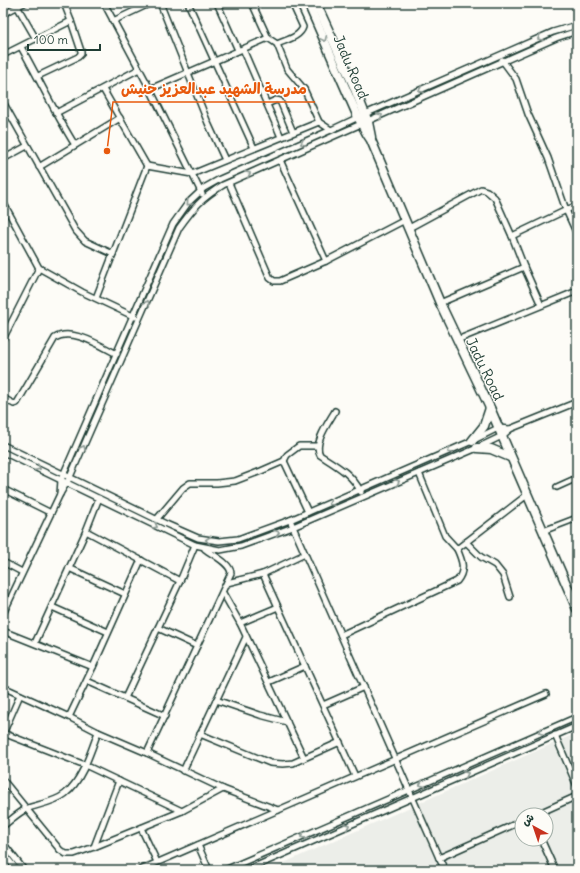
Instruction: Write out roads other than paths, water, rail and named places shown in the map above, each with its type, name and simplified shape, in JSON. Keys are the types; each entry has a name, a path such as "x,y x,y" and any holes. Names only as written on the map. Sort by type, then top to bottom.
{"highway":[{"name":"Jadu Road","path":"308,3 363,119"},
{"name":"Jadu Road","path":"316,3 350,77 371,140 440,303 490,408 576,606"},
{"path":"472,441 484,426 490,408"},
{"path":"477,448 498,451 510,457"}],"street":[{"path":"3,14 24,3"},
{"path":"38,76 78,57 81,54 71,20 64,3"},
{"path":"104,3 150,90 204,198"},
{"path":"113,21 151,3"},
{"path":"160,3 208,123 225,160"},
{"path":"188,3 254,148"},
{"path":"217,3 267,104 281,137"},
{"path":"252,3 268,38 277,44 287,69 304,89 319,122 331,130"},
{"path":"277,44 297,35 302,31 303,27 292,3"},
{"path":"17,6 36,39"},
{"path":"3,55 71,20"},
{"path":"3,614 60,494 70,477 179,228 193,208 204,198 228,183 280,160 363,119 500,55 553,32 577,25"},
{"path":"60,494 61,480 173,224 188,203 220,179 331,130 363,119 556,38 577,31"},
{"path":"150,90 268,38"},
{"path":"21,47 75,145"},
{"path":"500,55 516,79 523,102 550,164 566,210 577,234"},
{"path":"56,113 139,69"},
{"path":"103,89 147,166"},
{"path":"267,104 280,100 293,132"},
{"path":"3,102 79,237 113,254"},
{"path":"39,167 120,118"},
{"path":"147,166 192,174 319,122"},
{"path":"3,159 27,146"},
{"path":"280,160 326,261"},
{"path":"96,298 147,166"},
{"path":"228,183 270,278 274,281 280,281 326,261 405,220"},
{"path":"409,228 481,189 490,192 495,198 541,305"},
{"path":"3,203 39,268 140,319"},
{"path":"512,236 577,205"},
{"path":"440,303 524,267"},
{"path":"3,338 39,268"},
{"path":"457,340 577,291"},
{"path":"3,398 14,404 17,403 58,335 64,334 81,337 117,354"},
{"path":"3,445 156,520 198,538 218,541 238,539 290,520 472,441 510,429 577,402"},
{"path":"335,411 318,446 318,450 320,454 348,473 355,481 363,497"},
{"path":"3,452 195,544 220,550 231,549 293,527 477,448 500,432"},
{"path":"156,520 183,488 190,483 235,481 284,461 287,454 299,446 318,446"},
{"path":"284,461 308,512"},
{"path":"341,635 457,581 461,576 463,570 462,561 457,548 445,536 419,473"},
{"path":"556,487 577,478"},
{"path":"3,488 51,513"},
{"path":"457,548 527,495"},
{"path":"35,644 86,531 99,498"},
{"path":"543,531 577,518"},
{"path":"290,520 445,870"},
{"path":"86,531 180,581"},
{"path":"466,542 481,557 495,565 503,576 510,597"},
{"path":"125,698 180,581 195,544"},
{"path":"147,753 223,594 231,573 231,569 203,547"},
{"path":"227,583 263,574 305,554"},
{"path":"69,717 87,681 141,560"},
{"path":"3,562 22,572"},
{"path":"69,568 125,594"},
{"path":"263,574 355,776"},
{"path":"223,594 240,623 304,758"},
{"path":"52,607 108,632"},
{"path":"240,623 278,607"},
{"path":"158,628 198,646"},
{"path":"3,631 93,667"},
{"path":"182,770 246,637"},
{"path":"269,682 305,666"},
{"path":"87,681 165,716"},
{"path":"3,687 223,789 278,810"},
{"path":"322,705 364,687"},
{"path":"140,870 546,694"},
{"path":"20,695 3,734 86,765 182,811"},
{"path":"216,700 260,716 287,722"},
{"path":"225,870 577,717"},
{"path":"247,870 577,726"},
{"path":"3,826 26,809 54,801 65,795 73,787 86,765 98,732"},
{"path":"200,734 270,763 283,764 293,763 340,742"},
{"path":"555,735 577,786"},
{"path":"3,780 60,850 66,854 74,854 141,828 182,811 223,789"},
{"path":"94,847 119,781"},
{"path":"553,807 577,796"},
{"path":"439,858 514,825"},
{"path":"141,828 157,862"},
{"path":"3,842 23,870"},
{"path":"198,844 209,870"},
{"path":"544,847 554,870"},
{"path":"3,852 16,870"}],"place":[{"name":"مدرسة الشهيد عبدالعزيز حنيش","path":"107,151"}]}
